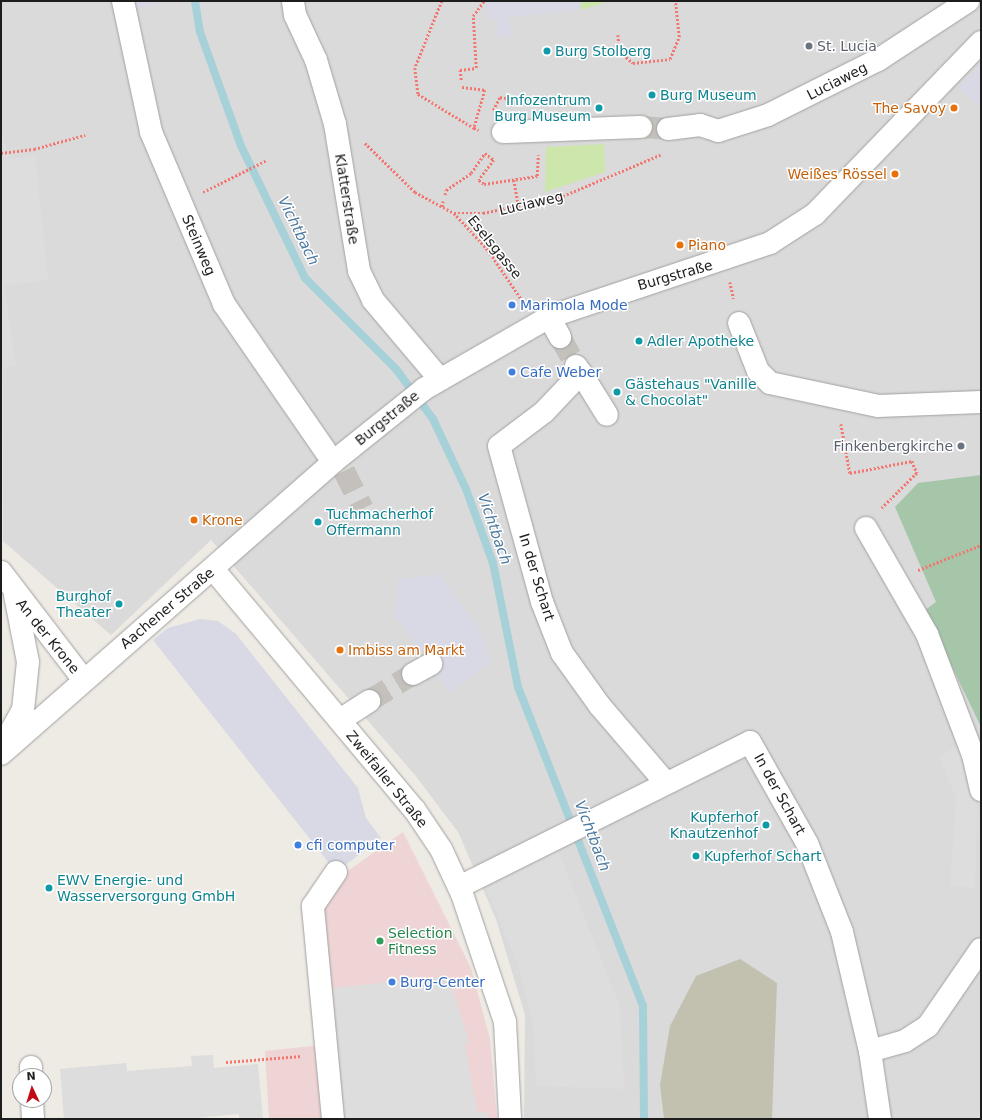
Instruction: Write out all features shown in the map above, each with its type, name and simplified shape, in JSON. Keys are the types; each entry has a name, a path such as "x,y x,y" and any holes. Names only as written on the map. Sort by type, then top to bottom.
{"street":[{"name":"Steinweg","path":"123,1 150,127 224,304 338,464"},
{"name":"Klatterstraße","path":"293,1 294,15 316,60 335,124 359,271 373,300 432,383"},
{"name":"Luciaweg","path":"668,129 700,125 718,131 768,115 878,60 968,1"},
{"name":"Burgstraße","path":"338,464 397,409 432,383 549,317 635,285 725,261 770,243 815,214 981,42"},
{"path":"504,132 641,127"},
{"path":"549,317 560,337"},
{"path":"739,323 758,371 770,383 878,406 981,402"},
{"name":"In der Schart","path":"607,415 578,369 544,412 499,446 542,602 562,653 600,706 666,782"},
{"name":"Aachener Straße","path":"1,754 83,679 338,464"},
{"path":"866,528 927,634 973,755 981,790"},
{"name":"Zweifaller Straße","path":"213,569 414,809 440,849 458,887 505,1022 510,1119"},
{"name":"An der Krone","path":"1,572 15,595 83,679"},
{"path":"1,748 23,710 28,662 15,595"},
{"path":"340,720 369,701"},
{"name":"In der Schart","path":"458,887 556,841 589,820 750,742 807,843 822,879 842,932 870,1051"},
{"path":"333,1119 313,906 336,872"},
{"path":"880,1119 870,1051 905,1041 928,1026 981,949"},
{"path":"32,1108 33,1119"}],"path":[{"path":"442,1 415,68 418,94 474,128"},
{"path":"461,80 460,70 476,68 473,16 484,1"},
{"path":"618,35 620,52 633,63 670,59 679,37 675,1"},
{"path":"462,88 485,90 479,110"},
{"path":"1,153 34,149 84,135"},
{"name":"Luciaweg","path":"359,138 415,192 454,213 483,213 519,207 589,188 670,150"},
{"path":"445,195 446,190 470,173 485,153 494,160 479,180 484,184 537,176 538,152 531,153"},
{"path":"181,202 267,160"},
{"path":"514,180 519,207"},
{"path":"442,207 444,200"},
{"name":"Eselsgasse","path":"454,213 488,250 519,294"},
{"path":"725,261 739,323"},
{"path":"844,440 850,473 912,461 917,474 886,503"},
{"path":"896,580 981,545"},
{"path":"226,1062 307,1056"}],"shaded area":[{"path":"1,1 981,1 981,1119 524,1119 525,1015 496,919 458,832 415,775 211,540 111,635 3,541"},
{"path":"133,1 173,1 134,9"},
{"path":"485,1 581,1 581,10 509,17 512,36 498,37 496,19 488,20"},
{"path":"981,63 981,109 958,87"},
{"path":"1,129 9,159 35,156 48,280 4,286 16,365 1,368"},
{"path":"439,574 478,626 491,662 450,692 395,616 398,579"},
{"path":"200,619 218,621 236,634 358,788 366,818 381,838 336,872 153,640 168,628"},
{"path":"959,745 977,805 975,888 950,886 956,797 939,757"},
{"name":"Burg-Center","path":"403,832 471,968 490,1039 497,1119 269,1119 265,1051 322,1045 308,899"},
{"path":"557,848 620,1007 624,1089 536,1086 533,1022 519,968 483,881"},
{"path":"740,959 777,983 772,1119 664,1119 660,1085 670,1026 696,976"},
{"name":"Burg-Center","path":"449,976 469,1043 465,1044 477,1112 488,1112 487,1119 345,1119 333,988"},
{"path":"213,1055 214,1068 258,1064 263,1119 239,1119 239,1114 185,1119 64,1119 60,1069 126,1063 127,1071 192,1066 191,1056"}],"green space":[{"path":"581,1 610,1 581,10"},
{"path":"604,144 605,172 545,192 546,147"},
{"path":"981,475 981,727 925,610 936,602 895,507 918,483"}],"waterway":[{"name":"Vichtbach","path":"195,1 200,32 241,146 305,278 396,369 433,419 466,489 493,563 518,687 643,1006 644,1119"}],"tunnel":[{"path":"641,127 668,129"},
{"path":"560,337 576,366"},
{"path":"344,471 363,509"},
{"path":"369,701 413,674"}],"place":[{"name":"St. Lucia","path":"809,46"},
{"name":"Burg Stolberg","path":"547,51"},
{"name":"Burg Museum","path":"652,95"},
{"name":"Infozentrum Burg Museum","path":"599,108"},
{"name":"The Savoy","path":"954,108"},
{"name":"Weißes Rössel","path":"895,174"},
{"name":"Piano","path":"680,245"},
{"name":"Marimola Mode","path":"512,305"},
{"name":"Adler Apotheke","path":"639,341"},
{"name":"Cafe Weber","path":"512,372"},
{"name":"Gästehaus \"Vanille & Chocolat\"","path":"617,392"},
{"name":"Finkenbergkirche","path":"961,446"},
{"name":"Krone","path":"194,520"},
{"name":"Tuchmacherhof Offermann","path":"318,522"},
{"name":"Burghof Theater","path":"119,604"},
{"name":"Imbiss am Markt","path":"340,650"},
{"name":"Kupferhof Knautzenhof","path":"766,825"},
{"name":"cfi computer","path":"298,845"},
{"name":"Kupferhof Schart","path":"696,856"},
{"name":"EWV Energie- und Wasserversorgung GmbH","path":"49,888"},
{"name":"Selection Fitness","path":"380,941"},
{"name":"Burg-Center","path":"392,982"}]}
